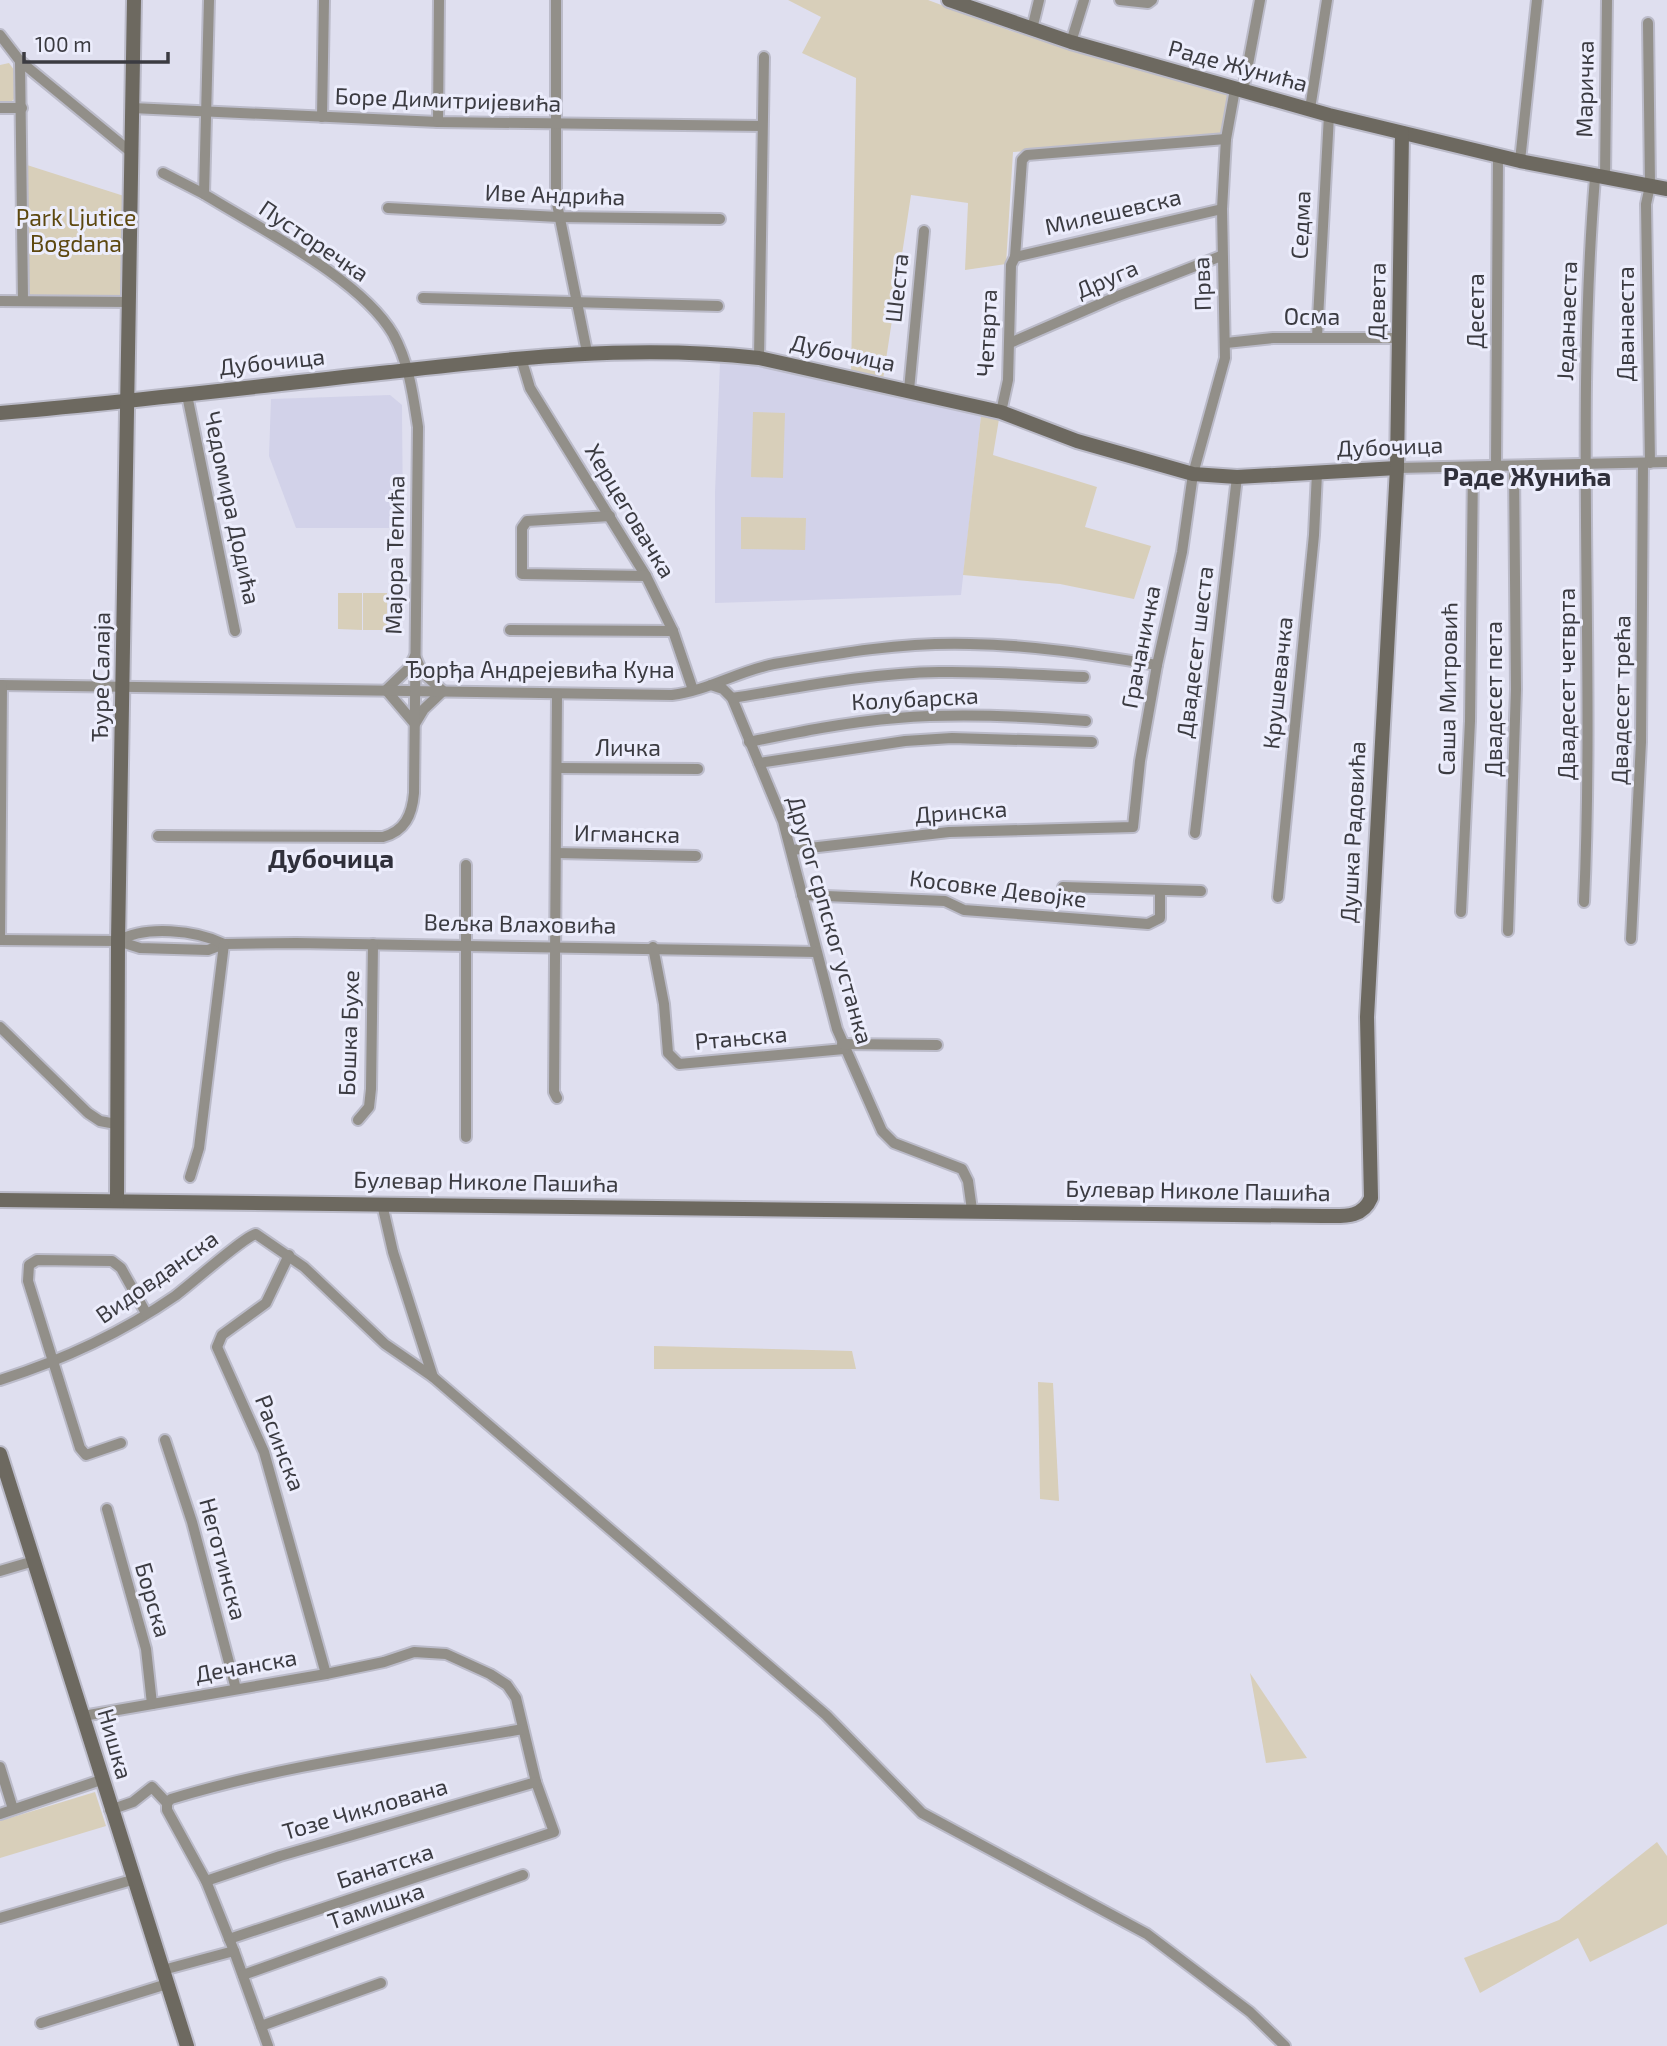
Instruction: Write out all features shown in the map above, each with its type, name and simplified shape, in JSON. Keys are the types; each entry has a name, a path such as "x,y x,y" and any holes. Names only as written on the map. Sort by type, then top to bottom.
{"street":[{"name":"Ђуре Салаја","path":"117,1201 118,941 134,0"},
{"path":"204,194 209,0"},
{"path":"322,117 324,0"},
{"path":"438,122 439,0"},
{"path":"556,0 555,124 558,217 587,352"},
{"name":"Раде Жунића","path":"948,0 1071,42 1329,115 1520,161 1667,189"},
{"path":"1032,29 1039,0"},
{"path":"1071,42 1084,0"},
{"path":"1120,0 1148,3 1152,0"},
{"name":"Прва","path":"1193,474 1219,386 1226,343 1221,256 1226,139 1259,0"},
{"path":"1310,109 1327,0"},
{"path":"1520,161 1537,0"},
{"name":"Маричка","path":"1600,178 1607,0"},
{"path":"1648,23 1650,186"},
{"path":"0,35 20,61 132,153"},
{"path":"759,358 764,57"},
{"path":"20,61 23,301"},
{"path":"0,108 22,108"},
{"name":"Боре Димитријевића","path":"132,108 438,122 762,126"},
{"name":"Седма","path":"1317,337 1329,115"},
{"name":"Девета","path":"1397,468 1402,134"},
{"name":"Четврта","path":"1001,412 1008,380 1011,265 1015,257 1020,165 1027,155 1226,139"},
{"name":"Десета","path":"1496,467 1498,156"},
{"name":"Пусторечка","path":"163,173 204,194 353,290 383,320 408,370"},
{"name":"Једанаеста","path":"1584,466 1600,178"},
{"name":"Дванаеста","path":"1646,463 1646,204 1650,186"},
{"name":"Иве Андрића","path":"388,208 558,217 720,219"},
{"name":"Милешевска","path":"1015,257 1222,209"},
{"name":"Шеста","path":"909,390 924,231"},
{"name":"Друга","path":"1010,343 1118,296 1221,256"},
{"path":"423,298 718,306"},
{"path":"0,301 130,302"},
{"name":"Осма","path":"1226,343 1317,337 1399,338"},
{"name":"Дубочица","path":"0,413 128,402 587,352 720,354 759,358 1001,412 1077,441 1193,474 1237,477 1397,468 1667,463"},
{"name":"Херцеговачка","path":"521,358 530,388 646,576 673,631 693,690"},
{"name":"Мајора Тепића","path":"158,836 374,838 392,834 406,822 413,806 418,427 408,370"},
{"name":"Чедомира Додића","path":"187,394 235,631"},
{"name":"Двадесет трећа","path":"1631,939 1641,742 1646,463"},
{"name":"Двадесет четврта","path":"1584,466 1590,703 1584,902"},
{"name":"Саша Митровић","path":"1461,912 1470,721 1472,467"},
{"name":"Двадесет пета","path":"1508,931 1516,689 1514,467"},
{"name":"Душка Радовића","path":"1371,1198 1367,1017 1397,468"},
{"name":"Крушевачка","path":"1278,897 1314,536 1317,473"},
{"name":"Грачаничка","path":"1132,828 1157,665 1182,552 1193,474"},
{"name":"Двадесет шеста","path":"1195,832 1237,477"},
{"path":"610,516 527,521 522,528 522,574 646,576"},
{"path":"510,630 673,631"},
{"name":"Ђорђа Андрејевића Куна","path":"1,685 672,695 711,685 760,667 893,646 970,643 1019,646 1157,665"},
{"path":"415,656 422,672 443,691 430,702 415,724 386,690 408,669 415,656"},
{"path":"711,685 723,689 732,698 905,674 1000,673 1084,677"},
{"path":"0,940 1,685"},
{"path":"557,695 554,1092 557,1098"},
{"name":"Другог српског устанка","path":"732,698 792,850 816,952 844,1047 885,1136 901,1146 962,1170 968,1181 972,1210"},
{"name":"Колубарска","path":"749,742 817,728 896,718 956,715 1086,721"},
{"path":"759,764 853,747 917,740 952,738 1092,742"},
{"name":"Личка","path":"558,768 698,769"},
{"name":"Дринска","path":"792,850 949,832 1132,828"},
{"name":"Игманска","path":"557,853 696,856"},
{"path":"466,1137 467,865"},
{"name":"Косовке Девојке","path":"1063,887 1201,891"},
{"name":"Косовке Девојке","path":"802,895 946,901 964,910 1148,924 1160,918 1160,891"},
{"name":"Вељка Влаховића","path":"0,940 118,941 140,933 209,936 224,944 555,945 816,952"},
{"path":"190,1177 199,1148 224,944"},
{"name":"Бошка Бухе","path":"358,1121 369,1107 372,1089 373,944"},
{"name":"Ртањска","path":"653,947 664,1004 668,1053 680,1064 844,1047 937,1045"},
{"path":"0,1027 88,1113 100,1121 116,1124"},
{"name":"Булевар Николе Пашића","path":"4,1198 1349,1216 1367,1208 1371,1198"},
{"path":"382,1204 393,1252 433,1377"},
{"name":"Видовданска","path":"0,1380 53,1362 118,1334 191,1284 256,1234 289,1255"},
{"path":"289,1255 385,1344 433,1377 826,1715 922,1813 1147,1934 1250,2012 1285,2046"},
{"name":"Расинска","path":"289,1255 266,1303 222,1335 217,1347 264,1452 326,1674"},
{"path":"121,1443 93,1454 84,1453 28,1281 28,1269 32,1262 112,1261 121,1268 146,1313"},
{"name":"Неготинска","path":"165,1440 192,1522 236,1689"},
{"name":"Нишка","path":"0,1454 132,1880 187,2046"},
{"name":"Борска","path":"107,1509 146,1649 152,1704"},
{"path":"0,1571 34,1561"},
{"name":"Дечанска","path":"83,1716 326,1674 414,1652 446,1654 508,1685 516,1698 536,1782 554,1832"},
{"path":"166,1803 223,1783 275,1772 523,1729"},
{"path":"0,1767 13,1809"},
{"path":"0,1814 101,1780"},
{"name":"Тозе Чиклована","path":"205,1881 280,1856 536,1782"},
{"path":"110,1810 133,1802 152,1787 166,1803 173,1822 205,1881 234,1951 268,2046"},
{"name":"Банатска","path":"229,1939 554,1832"},
{"name":"Тамишка","path":"243,1975 523,1875"},
{"path":"0,1917 132,1880"},
{"path":"41,2023 234,1951"},
{"path":"261,2026 381,1983"}],"shaded area":[{"path":"720,362 763,367 981,416 961,595 715,603 715,493"},
{"path":"390,395 402,405 403,528 296,528 269,456 271,399"}],"green space":[{"path":"788,0 928,0 1011,31 1229,95 1226,139 1013,152 1006,264 965,270 968,203 911,195 882,386 851,378 856,78 802,53 821,17"},
{"path":"9,63 17,74 17,96 11,102 0,102 0,65"},
{"name":"Park Ljutice Bogdana","path":"27,165 124,196 122,297 28,297"},
{"path":"753,412 785,413 783,478 751,477"},
{"path":"981,416 999,419 993,455 1097,487 1085,527 1151,546 1134,599 1060,584 963,575"},
{"path":"741,517 806,518 805,550 741,549"},
{"path":"338,593 362,593 362,630 338,629"},
{"path":"363,593 387,593 387,630 363,630"},
{"path":"654,1346 852,1351 856,1369 654,1369"},
{"path":"1038,1382 1053,1383 1059,1501 1040,1499"},
{"path":"1250,1673 1307,1758 1266,1763"},
{"path":"95,1792 106,1826 0,1858 0,1821"},
{"path":"1657,1842 1667,1856 1667,1924 1590,1962 1578,1938 1480,1993 1464,1958 1559,1920"}],"district":[{"name":"Раде Жунића","path":"1527,477"},
{"name":"Дубочица","path":"331,859"}]}
